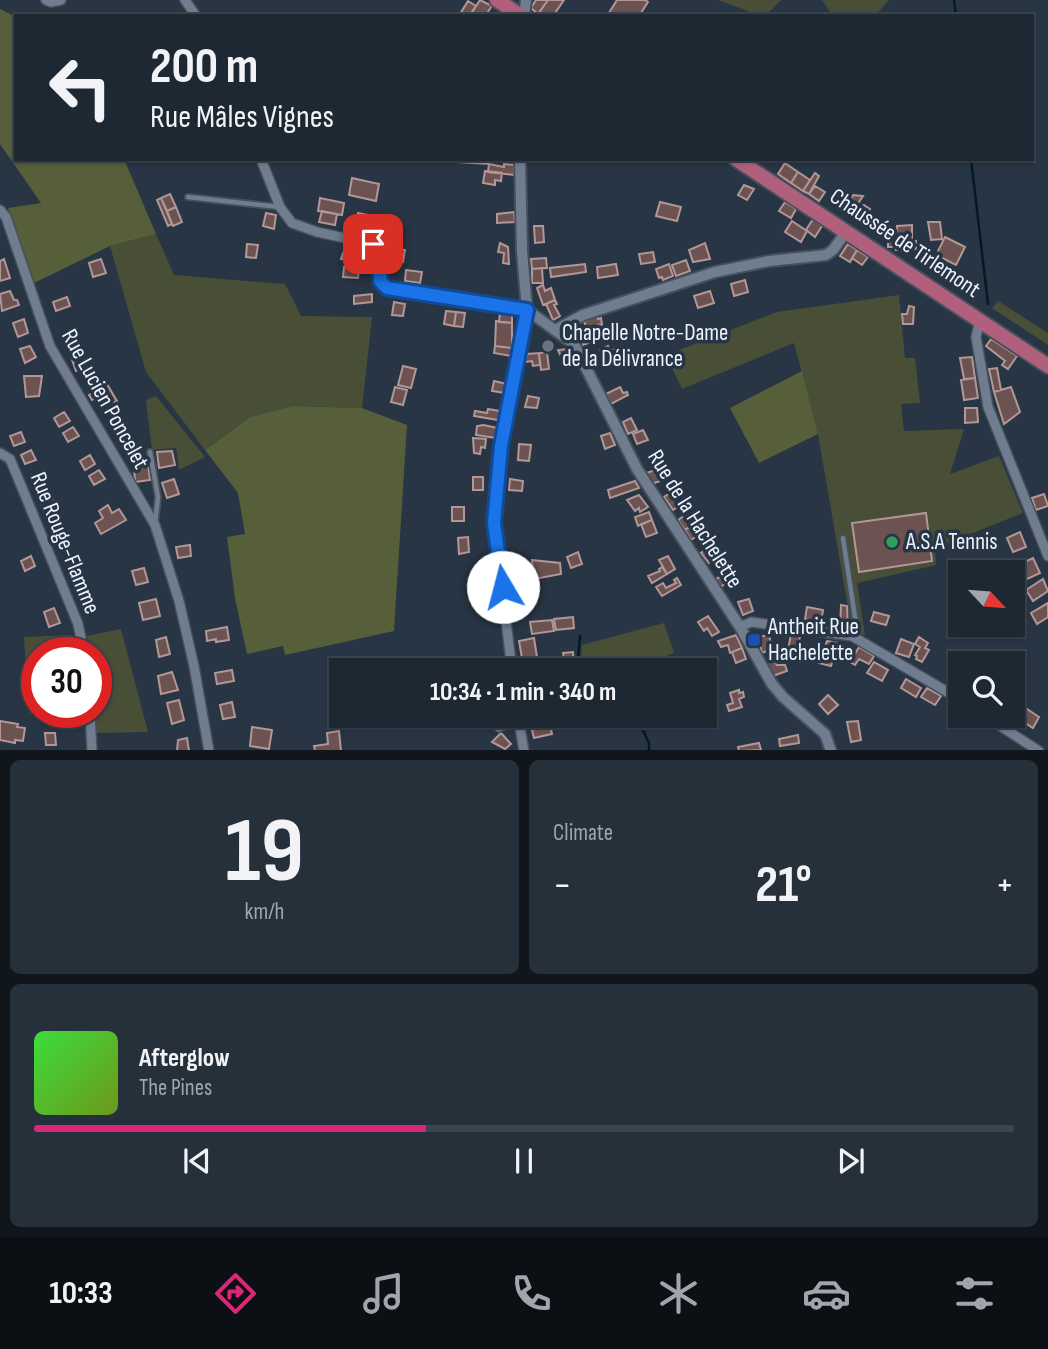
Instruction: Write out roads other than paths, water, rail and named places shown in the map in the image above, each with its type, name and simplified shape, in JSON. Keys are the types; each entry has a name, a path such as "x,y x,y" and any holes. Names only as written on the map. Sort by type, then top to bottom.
{"main road":[{"path":"497,0 520,14"},
{"name":"Chaussée de Tirlemont","path":"739,161 1048,366"}],"street":[{"path":"46,0 61,0"},
{"path":"262,161 281,207 292,222 317,232 373,244 381,249 380,281 387,288 527,310"},
{"path":"511,658 494,523 501,446 527,310 522,251 520,161"},
{"name":"Rue Lucien Poncelet","path":"0,210 6,217 50,346 155,525 179,601 209,750"},
{"path":"556,329 583,314 715,272 769,261 826,255 846,232"},
{"name":"Rue de la Hachelette","path":"527,310 574,344 637,469 740,627 772,684 825,734 831,750"},
{"path":"980,320 976,337 988,407 1048,556"},
{"name":"Rue Rouge-Flamme","path":"0,453 10,459 78,624 81,637"},
{"path":"740,627 751,622 852,636 948,692"},
{"path":"91,728 92,750"},
{"path":"520,728 523,750"},
{"path":"1004,728 1037,750"}],"lane":[{"path":"188,197 281,207"},
{"name":"Rue Lucien Poncelet","path":"150,452 158,496 155,525"},
{"path":"843,538 859,639"}],"waterway":[{"path":"954,0 956,14"},
{"path":"971,161 988,304"},
{"path":"578,658 580,636"},
{"path":"642,728 649,743 649,750"}],"place":[{"name":"Chapelle Notre-Dame de la Délivrance","path":"548,346"},
{"name":"A.S.A Tennis","path":"892,542"},
{"name":"Antheit Rue Hachelette","path":"754,640"}]}
